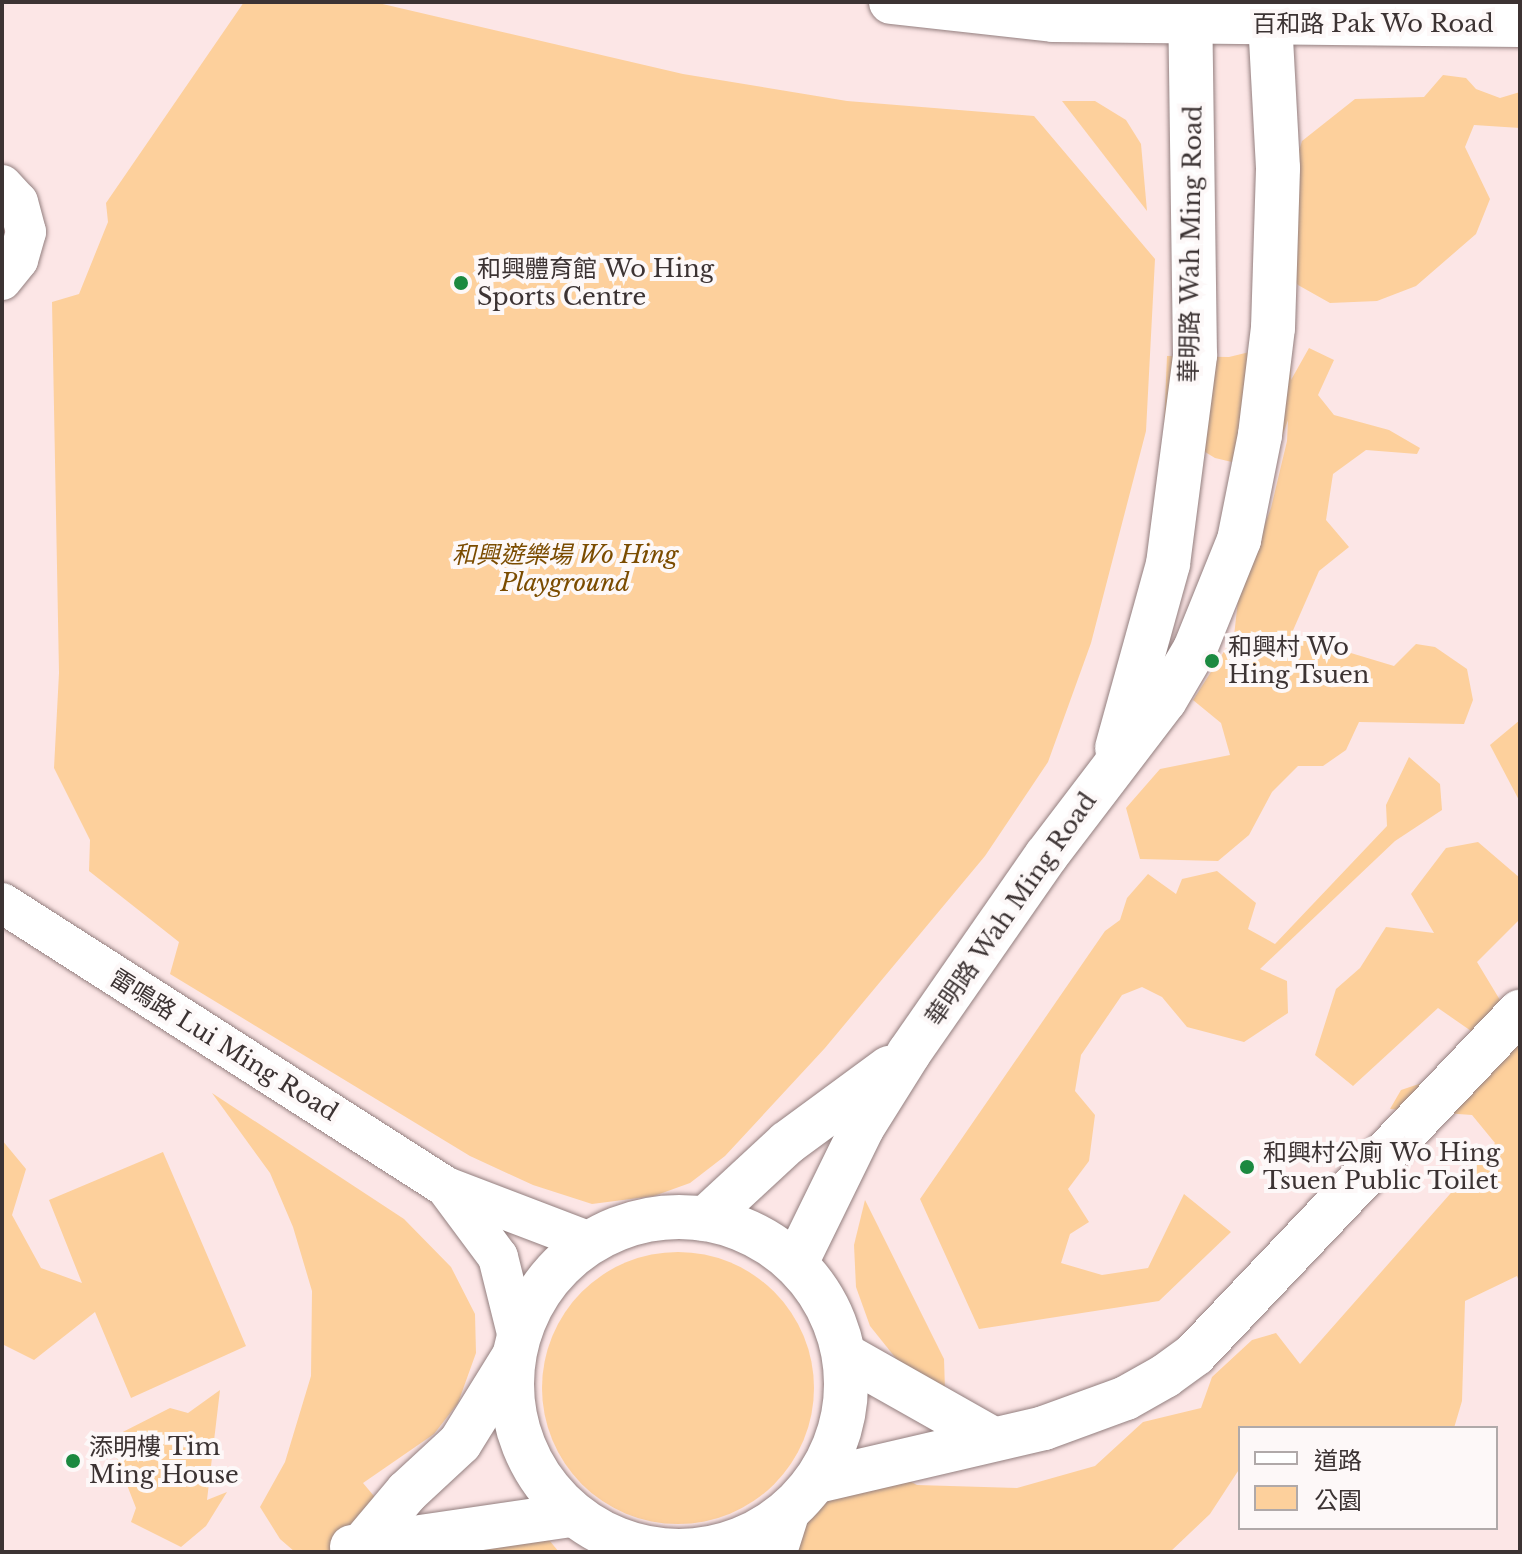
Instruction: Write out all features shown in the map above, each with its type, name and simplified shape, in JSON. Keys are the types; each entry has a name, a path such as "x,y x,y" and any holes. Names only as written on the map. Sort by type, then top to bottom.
{"street":[{"name":"百和路 Pak Wo Road","path":"891,2 1053,20 1190,12 1520,25"},
{"name":"華明路 Wah Ming Road","path":"1112,766 1168,564 1195,355 1190,12"},
{"name":"華明路 Wah Ming Road","path":"796,1263 862,1128 909,1053 1112,766 1165,700 1195,649 1239,540 1260,435 1273,328 1278,168 1269,13"},
{"path":"2,185 18,202 26,232 18,260 2,280"},
{"name":"雷鳴路 Lui Ming Road","path":"2,903 446,1187 590,1242"},
{"path":"515,1348 516,1428 535,1470 571,1515 637,1550 676,1549 753,1535 804,1496 993,1439 1044,1428 1126,1398 1195,1354 1520,1012"},
{"name":"華明路 Wah Ming Road","path":"705,1219 787,1143 909,1053"},
{"name":"雷鳴路 Lui Ming Road","path":"446,1187 498,1257 515,1348"},
{"path":"352,1548 460,1443 515,1348 548,1279 590,1242 659,1218 705,1219 754,1234 796,1263 819,1290 846,1356 847,1409 831,1459 804,1496 777,1552"},
{"path":"846,1356 993,1439"},
{"path":"352,1548 571,1515"}],"green space":[{"name":"和興遊樂場 Wo Hing Playground","path":"244,2 374,2 683,74 847,101 1034,116 1155,259 1146,431 1091,643 1048,762 985,856 825,1048 725,1156 690,1183 654,1196 592,1204 533,1185 470,1156 170,974 179,942 89,871 90,840 54,768 59,673 52,302 79,294 108,222 106,203"},
{"path":"1443,75 1466,78 1476,89 1500,98 1520,92 1520,128 1474,125 1465,147 1490,199 1476,234 1416,286 1377,301 1330,303 1298,285 1284,268 1288,187 1302,141 1355,99 1424,97"},
{"path":"1062,101 1095,101 1126,120 1141,144 1147,211"},
{"path":"1290,342 1291,380 1309,348 1334,360 1318,395 1334,415 1389,430 1420,448 1417,454 1366,450 1333,474 1326,520 1349,547 1319,571 1291,635 1394,666 1416,644 1435,647 1467,669 1473,700 1464,724 1359,722 1346,750 1323,766 1298,766 1272,792 1249,835 1218,861 1140,859 1126,808 1160,769 1230,755 1221,723 1193,700 1234,636 1239,591 1271,508 1287,441 1288,420 1270,471 1215,458 1164,427 1167,356 1229,357"},
{"path":"1520,720 1520,802 1490,745"},
{"path":"1409,757 1440,784 1442,810 1395,841 1260,969 1287,981 1288,1013 1244,1042 1187,1027 1162,997 1142,987 1122,995 1081,1055 1075,1091 1095,1115 1089,1161 1068,1189 1089,1222 1070,1234 1061,1263 1102,1275 1148,1268 1184,1194 1231,1232 1159,1301 979,1329 920,1199 1105,931 1120,920 1127,898 1148,874 1176,894 1182,879 1217,871 1256,903 1248,929 1275,944 1387,826 1386,805"},
{"path":"1478,842 1520,878 1520,919 1477,962 1503,1005 1520,988 1520,1284 1517,1276 1465,1301 1462,1401 1455,1426 1238,1426 1238,1471 1210,1514 1170,1552 788,1552 804,1498 867,1459 917,1485 1017,1488 1095,1466 1143,1422 1201,1408 1212,1377 1252,1340 1276,1333 1300,1364 1495,1143 1472,1115 1390,1109 1401,1090 1434,1079 1474,1033 1438,1008 1353,1086 1315,1055 1336,989 1360,968 1386,927 1434,933 1411,894 1446,848"},
{"path":"212,1093 404,1219 451,1267 475,1314 476,1353 458,1403 434,1434 363,1483 399,1526 539,1528 559,1552 295,1552 280,1539 260,1507 285,1462 311,1376 312,1291 293,1227 270,1173"},
{"path":"2,1140 26,1169 12,1215 41,1268 82,1283 49,1200 163,1152 246,1346 131,1398 95,1312 34,1360 2,1344"},
{"path":"865,1200 944,1359 945,1390 898,1361 870,1326 856,1287 854,1245"},
{"path":"678,1252 730,1262 754,1275 774,1292 791,1312 804,1336 814,1388 804,1440 791,1464 774,1484 754,1501 730,1514 678,1524 626,1514 602,1501 582,1484 565,1464 552,1440 542,1388 552,1336 565,1312 582,1292 602,1275 626,1262"},
{"path":"220,1390 207,1500 227,1492 206,1526 181,1547 131,1522 136,1508 109,1439 170,1408 188,1413"}],"place":[{"name":"和興體育館 Wo Hing Sports Centre","path":"461,283"},
{"name":"和興村 Wo Hing Tsuen","path":"1212,661"},
{"name":"和興村公廁 Wo Hing Tsuen Public Toilet","path":"1247,1167"},
{"name":"添明樓 Tim Ming House","path":"73,1461"}]}
